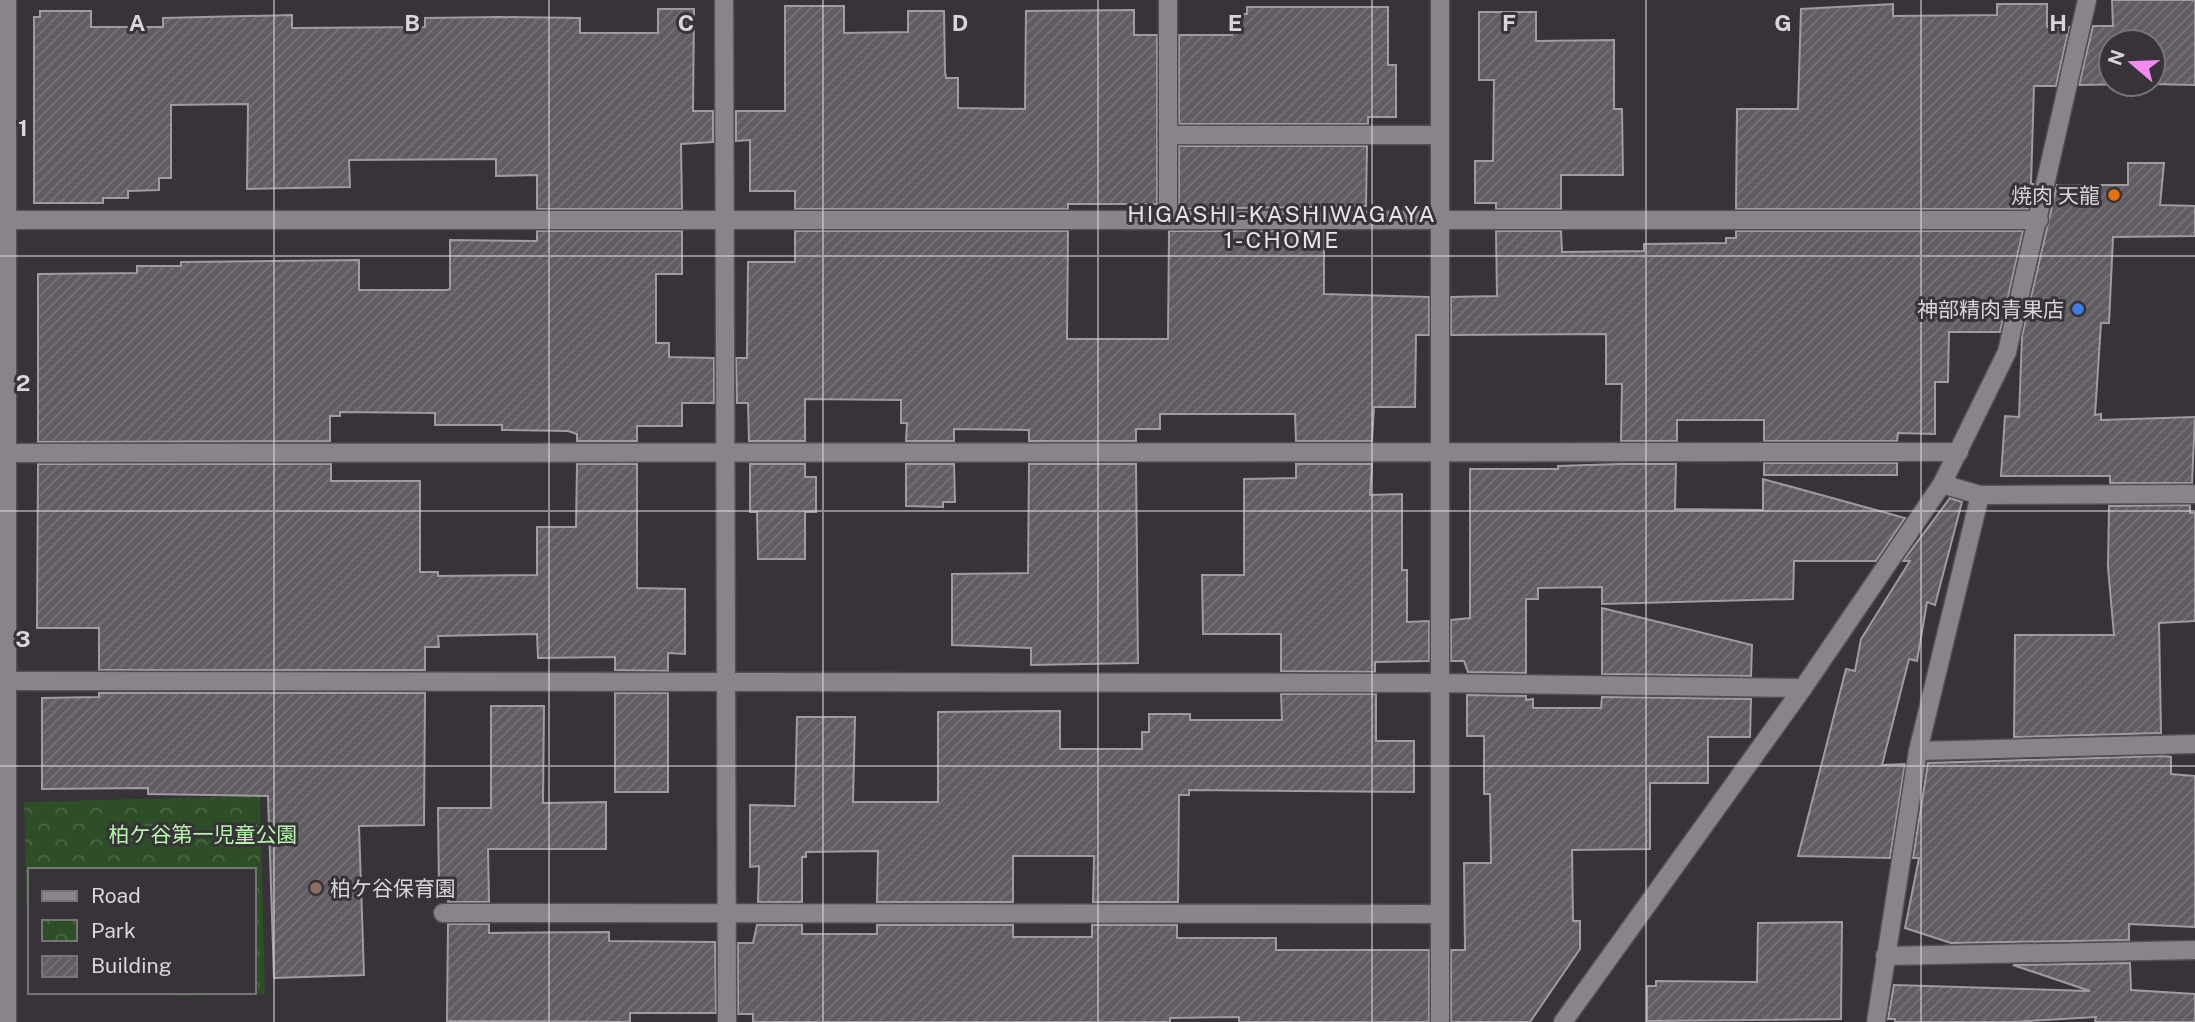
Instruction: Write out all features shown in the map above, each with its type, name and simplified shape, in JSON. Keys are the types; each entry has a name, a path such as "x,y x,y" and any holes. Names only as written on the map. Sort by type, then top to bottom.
{"street":[{"path":"7,0 3,220 3,681 7,1022"},
{"path":"724,0 727,1022"},
{"path":"1168,0 1168,220"},
{"path":"1440,0 1440,1022"},
{"path":"1563,1022 1803,688 1942,484 1959,452 2007,352 2087,0"},
{"path":"1168,135 1440,135"},
{"path":"3,220 2039,220"},
{"path":"3,453 1959,452"},
{"path":"1942,484 1980,495 2195,494"},
{"path":"1876,1022 1918,751 1980,495"},
{"path":"3,681 1439,683 1803,688"},
{"path":"1918,751 2195,744"},
{"path":"443,913 1439,914"},
{"path":"1885,956 2195,950"}],"green space":[{"name":"柏ケ谷第一児童公園","path":"260,796 265,994 173,996 171,994 256,994 256,868 28,868 27,920 24,802"}],"building":[{"path":"2112,0 2195,0 2195,85 2167,84 2167,28 2097,28 2097,85 2079,85 2093,26 2113,26"},
{"path":"1893,4 1893,16 1997,15 1997,4 2047,4 2047,27 2069,27 2056,86 2034,86 2033,184 2028,209 1736,209 1737,109 1798,109 1801,9"},
{"path":"785,6 844,6 844,33 908,32 908,11 944,11 945,72 946,78 958,78 958,108 1025,109 1026,11 1134,10 1134,35 1157,35 1157,204 1068,204 1068,209 795,209 795,191 750,191 750,140 736,141 736,111 785,111"},
{"path":"1247,7 1388,7 1388,65 1396,65 1396,117 1368,117 1368,124 1179,124 1179,35 1232,35 1233,14 1247,14"},
{"path":"658,9 694,9 693,111 713,111 713,142 681,144 682,209 537,209 537,175 496,176 496,159 349,160 350,187 247,189 248,104 171,105 171,178 159,178 159,190 128,191 128,198 103,198 103,203 34,203 34,17 40,17 40,11 91,11 91,27 163,27 163,18 292,15 292,28 425,27 425,18 499,17 580,18 580,33 658,33"},
{"path":"1479,12 1536,12 1536,41 1614,40 1614,109 1622,109 1623,175 1561,175 1561,209 1496,209 1496,203 1475,203 1475,161 1493,161 1494,80 1479,80"},
{"path":"1179,146 1367,146 1366,206 1179,209"},
{"path":"2128,163 2164,163 2160,205 2195,206 2195,236 2113,237 2109,323 2101,323 2095,415 2101,414 2101,420 2195,417 2192,483 2110,483 2110,476 2001,476 2005,416 2019,417 2022,336 2057,185 2128,185"},
{"path":"537,231 682,231 682,274 656,274 656,343 669,343 669,357 714,358 714,403 682,403 682,426 637,426 637,441 577,441 577,434 568,431 502,430 502,425 435,425 435,413 340,412 340,416 330,416 330,441 38,442 38,274 137,273 137,266 181,266 181,262 359,260 359,290 447,290 450,289 450,240 537,241"},
{"path":"795,231 1068,231 1067,339 1168,339 1169,231 1324,231 1324,294 1429,297 1429,335 1416,335 1415,407 1374,407 1372,441 1296,441 1295,414 1160,414 1160,429 1136,429 1136,441 1029,441 1029,430 954,429 954,441 906,441 907,423 901,423 901,400 805,399 805,441 749,441 748,403 737,403 736,358 747,358 748,262 795,262"},
{"path":"1496,231 1561,231 1562,252 1644,251 1644,244 1726,243 1726,238 1736,238 1736,231 2023,231 2000,332 1949,332 1948,382 1935,382 1935,434 1898,433 1897,441 1764,441 1764,420 1677,420 1677,441 1621,441 1622,384 1606,384 1606,334 1451,335 1451,297 1497,296"},
{"path":"1764,463 1897,463 1897,475 1764,475"},
{"path":"38,464 331,464 331,481 420,481 420,572 438,572 438,576 537,575 537,527 576,527 577,464 637,464 637,588 685,589 685,654 668,653 668,671 615,670 615,657 538,658 537,634 438,636 439,647 425,647 425,670 99,670 99,628 37,628"},
{"path":"750,464 805,464 805,477 816,477 816,512 805,512 805,559 758,559 757,512 750,512"},
{"path":"906,464 954,464 955,502 943,502 943,507 906,506"},
{"path":"1029,464 1136,464 1138,663 1031,665 1031,648 952,645 952,574 1028,573"},
{"path":"1296,464 1372,464 1370,495 1402,494 1402,570 1407,570 1407,622 1429,621 1429,661 1375,662 1375,672 1281,671 1281,634 1203,634 1202,575 1244,575 1244,479 1296,478"},
{"path":"1676,464 1675,509 1763,510 1763,479 1905,518 1876,561 1794,561 1793,599 1602,604 1602,587 1538,588 1538,599 1526,599 1526,673 1468,672 1464,661 1451,661 1451,620 1470,618 1470,469 1558,469 1558,466"},
{"path":"1950,498 1962,502 1935,605 1927,602 1917,661 1909,659 1882,765 1905,764 1890,858 1798,856 1846,669 1855,671 1861,639 1910,561 1903,561"},
{"path":"2190,505 2190,513 2195,513 2195,621 2159,623 2161,733 2014,737 2015,635 2114,635 2108,567 2109,506"},
{"path":"1602,608 1752,645 1751,676 1602,674"},
{"path":"99,693 425,693 424,825 359,826 364,975 274,978 268,796 148,794 148,788 42,789 42,698 99,697"},
{"path":"615,693 668,693 668,792 615,792"},
{"path":"1281,694 1376,694 1376,741 1414,741 1414,792 1189,790 1189,795 1179,795 1178,902 1093,902 1094,856 1013,856 1013,902 877,902 878,851 806,852 806,857 802,857 802,902 758,902 759,866 750,867 750,805 795,806 797,717 855,717 853,802 938,802 938,712 1060,711 1060,749 1142,749 1142,732 1149,732 1149,714 1190,714 1190,720 1282,720"},
{"path":"1467,695 1526,696 1526,700 1533,699 1533,708 1601,708 1602,697 1751,699 1750,737 1708,737 1708,783 1650,783 1650,849 1572,850 1573,921 1580,921 1580,949 1530,1022 1451,1022 1451,950 1465,950 1464,863 1491,863 1490,794 1484,794 1484,736 1467,736"},
{"path":"491,706 544,706 543,803 606,802 606,849 488,849 489,902 448,902 449,894 439,894 438,808 491,808"},
{"path":"2171,757 2171,774 2195,776 2195,927 2129,924 2129,940 1951,943 1905,928 1919,858 1913,858 1928,763"},
{"path":"1842,922 1841,1019 1647,1021 1647,986 1656,986 1656,981 1757,982 1758,923"},
{"path":"448,924 489,924 489,933 609,932 609,941 715,942 716,1013 630,1013 630,1022 447,1021"},
{"path":"757,925 802,925 802,934 877,934 877,925 1013,925 1013,937 1092,937 1092,925 1177,925 1177,938 1276,938 1276,950 1429,950 1429,1022 1239,1022 1239,1017 1170,1018 1170,1022 753,1022 753,1014 738,1014 738,943 753,943"},
{"path":"2130,963 2131,990 2195,994 2195,1022 2095,1022 2096,1017 2013,1022 1895,1022 1895,1019 1888,1019 1894,985 2090,991 2013,965"}],"place":[{"name":"焼肉 天龍","path":"2114,195"},
{"name":"神部精肉青果店","path":"2078,309"},
{"name":"柏ケ谷保育園","path":"316,888"}],"district":[{"name":"HIGASHI-KASHIWAGAYA 1-CHOME","path":"1282,226"}]}
